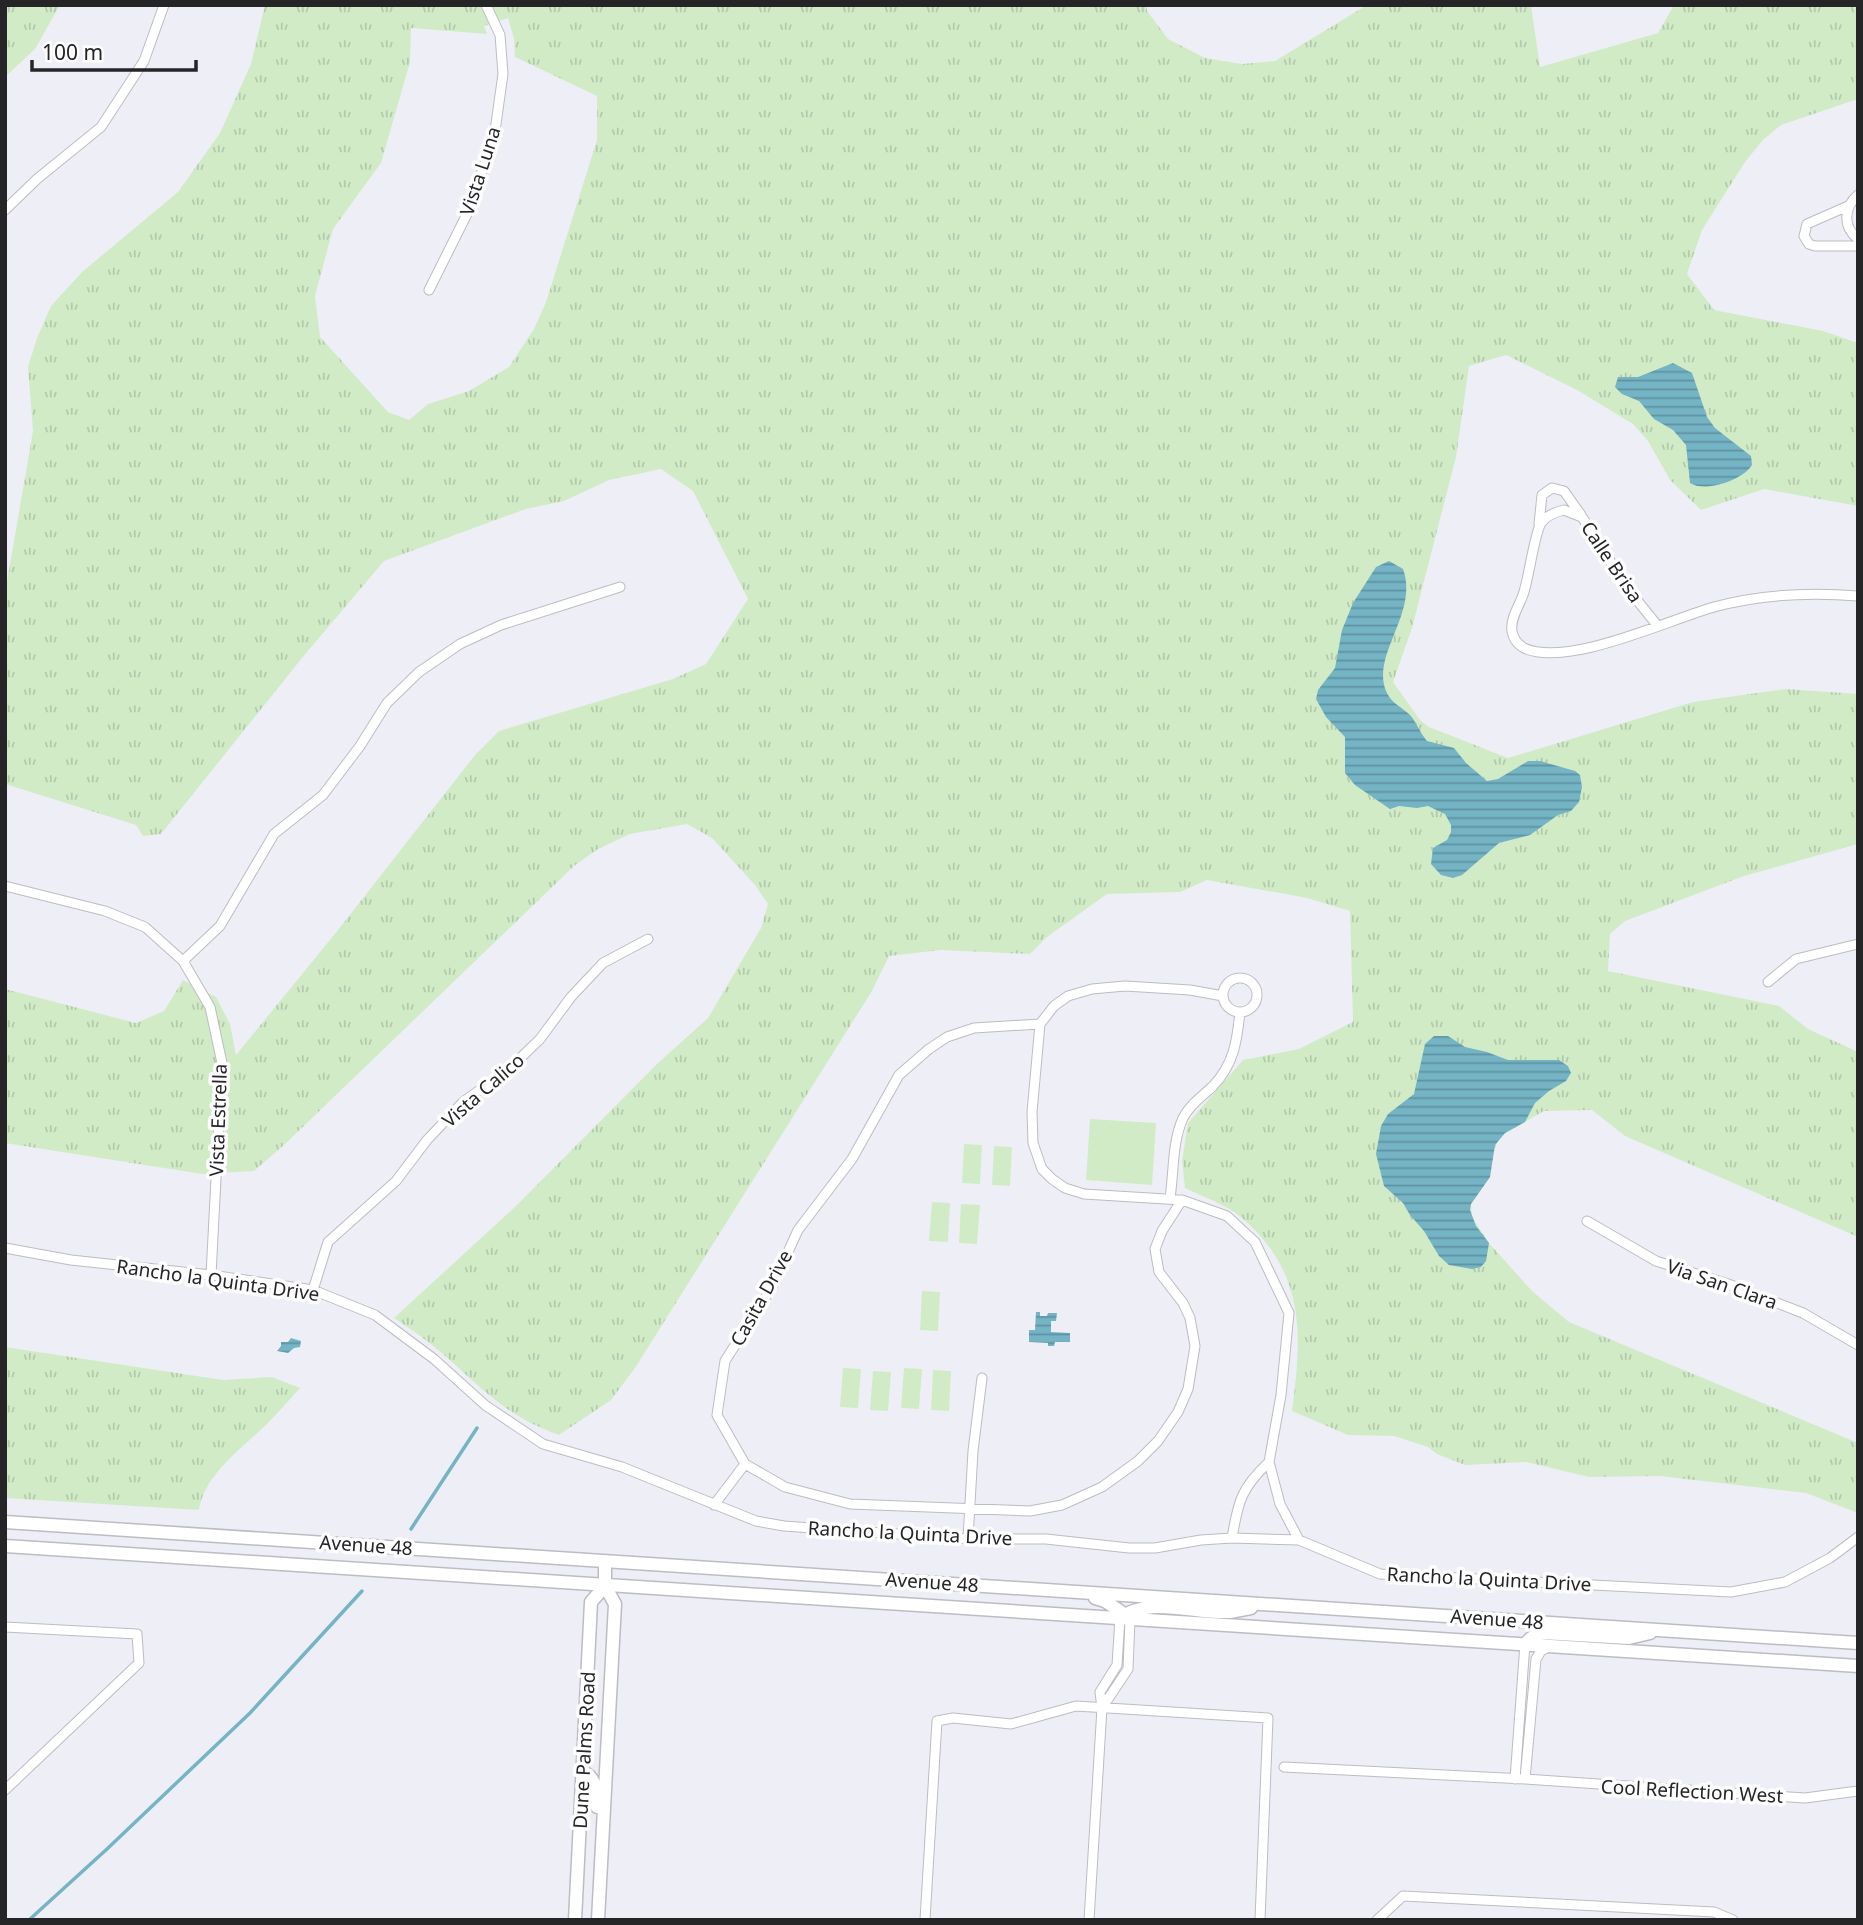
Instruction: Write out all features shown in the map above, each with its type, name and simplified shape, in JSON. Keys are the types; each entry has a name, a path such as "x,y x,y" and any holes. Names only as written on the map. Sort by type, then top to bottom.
{"main road":[{"path":"6,1522 6,1546"},
{"name":"Avenue 48","path":"6,1522 1858,1643"},
{"name":"Avenue 48","path":"6,1546 1858,1666"},
{"name":"Dune Palms Road","path":"598,1920 615,1604 605,1586 605,1562"},
{"name":"Dune Palms Road","path":"575,1920 591,1602 605,1586"},
{"path":"1078,1592 1105,1601 1125,1617 1146,1607 1229,1612 1269,1604"},
{"path":"1525,1644 1531,1637 1543,1633 1629,1638 1664,1630"},
{"path":"583,1772 588,1773 594,1781 602,1837"},
{"path":"577,1882 583,1920"}],"street":[{"path":"5,209 101,127 144,61 164,5"},
{"name":"Vista Luna","path":"429,290 467,214 494,138 503,74 500,35 486,5"},
{"path":"1858,195 1848,206 1807,224 1804,229 1805,240 1815,246 1858,246"},
{"path":"1848,206 1848,228 1858,239"},
{"path":"1539,526 1542,495 1552,488 1564,491 1582,517"},
{"name":"Calle Brisa","path":"1657,625 1628,589 1582,517 1564,510 1546,517 1539,526 1531,568 1512,624 1514,638 1518,644 1536,651 1561,652 1609,642 1715,607 1766,597 1820,593 1858,596"},
{"path":"183,961 220,926 274,834 323,794 360,746 387,703 419,672 460,645 501,625 620,587"},
{"name":"Vista Estrella","path":"5,886 104,911 145,927 183,961 210,1007 222,1063 211,1275"},
{"name":"Vista Calico","path":"313,1290 328,1242 396,1181 427,1140 463,1102 508,1070 540,1039 571,997 603,963 648,939"},
{"path":"1768,982 1796,959 1858,944"},
{"path":"1242,978 1250,981 1256,992 1256,1000 1251,1007 1240,1012 1229,1007 1223,996 1225,988 1233,980 1242,978"},
{"path":"1223,996 1190,990 1125,986 1092,989 1068,996 1054,1006 1040,1024 1032,1112 1033,1143 1042,1169 1058,1184 1074,1191 1096,1195 1182,1200 1227,1216 1255,1242 1289,1313 1281,1395 1269,1462 1280,1504 1299,1540"},
{"path":"1170,1198 1176,1142 1183,1118 1188,1109 1228,1068 1236,1049 1240,1012"},
{"name":"Casita Drive","path":"745,1464 717,1415 725,1361 772,1287 798,1230 852,1159 899,1076 947,1037 974,1028 1040,1024"},
{"path":"714,1505 745,1464 785,1487 850,1504 1030,1511 1062,1505 1087,1496 1138,1461 1158,1441 1178,1412 1188,1389 1195,1346 1190,1318 1183,1303 1159,1272 1155,1249 1162,1231 1182,1200"},
{"name":"Via San Clara","path":"1587,1221 1656,1261 1728,1284 1803,1313 1858,1345"},
{"name":"Rancho la Quinta Drive","path":"5,1248 71,1260 211,1275 313,1290 375,1315 434,1359 485,1405 543,1444 622,1467 756,1521 785,1526 968,1539 1046,1539 1129,1548 1155,1548 1232,1538 1299,1540 1380,1574 1731,1592 1785,1582 1830,1558 1858,1536"},
{"path":"968,1539 973,1451 982,1378"},
{"path":"1232,1538 1237,1511 1249,1481 1269,1462"},
{"path":"5,1554 6,1546"},
{"path":"1089,1920 1102,1708 1128,1669 1125,1617"},
{"path":"5,1627 137,1634 139,1663 5,1790"},
{"path":"1515,1779 1525,1644"},
{"path":"1525,1779 1536,1659 1541,1651 1550,1646"},
{"path":"925,1920 937,1721 953,1718 1011,1724 1076,1706 1268,1718 1260,1920"},
{"name":"Cool Reflection West","path":"1284,1768 1525,1779 1805,1798 1858,1791"},
{"path":"1377,1920 1403,1896 1714,1912 1733,1920"}],"green space":[{"path":"5,5 60,5 35,49 5,77"},
{"path":"265,5 1147,5 1147,11 1168,39 1205,58 1242,64 1275,61 1367,5 1531,5 1540,67 1658,33 1674,5 1858,5 1858,99 1781,125 1763,140 1745,162 1702,230 1687,274 1714,310 1823,331 1858,343 1858,506 1764,489 1701,510 1670,480 1648,441 1633,424 1577,390 1506,355 1469,366 1456,457 1412,628 1393,682 1420,720 1429,727 1508,758 1693,702 1786,689 1858,694 1858,844 1744,876 1625,921 1610,934 1608,971 1779,1006 1808,1029 1858,1052 1858,1237 1625,1136 1592,1110 1544,1111 1499,1137 1492,1156 1490,1177 1471,1204 1472,1217 1489,1243 1532,1291 1569,1322 1858,1443 1858,1513 1806,1493 1660,1476 1589,1477 1526,1462 1465,1465 1437,1454 1428,1447 1394,1436 1348,1435 1292,1411 1297,1331 1289,1283 1263,1239 1242,1218 1222,1205 1185,1188 1182,1161 1188,1123 1243,1060 1299,1049 1353,1022 1350,911 1307,898 1207,880 1180,892 1107,894 1047,937 1030,954 941,950 889,956 872,991 635,1368 611,1400 559,1435 510,1411 431,1344 394,1318 517,1205 657,1064 708,1018 761,928 768,904 755,885 712,838 687,824 630,834 598,849 574,866 254,1171 202,1174 5,1143 5,989 136,1023 164,1011 183,980 216,997 230,1024 236,1055 475,755 499,731 673,679 706,664 748,599 693,491 661,469 609,480 564,501 526,509 384,561 302,658 161,834 143,836 136,825 5,784 5,593 33,431 28,367 37,338 51,306 82,272 178,192 220,133 251,64","holes":["508,18 514,39 515,57 597,96 597,140 546,302 534,329 509,367 469,391 428,404 409,420 388,412 320,337 315,296 333,229 381,163 410,62 411,28 487,34 484,26"]},
{"path":"1090,1119 1156,1123 1152,1185 1086,1180"},
{"path":"964,1144 982,1145 980,1184 962,1183"},
{"path":"994,1146 1012,1147 1010,1186 992,1185"},
{"path":"932,1202 950,1203 948,1242 929,1241"},
{"path":"961,1204 980,1205 977,1244 959,1243"},
{"path":"922,1291 940,1292 938,1331 920,1330"},
{"path":"5,1347 223,1380 272,1377 300,1388 216,1474 202,1497 199,1510 5,1498"},
{"path":"843,1368 861,1369 858,1408 840,1407"},
{"path":"904,1368 922,1369 919,1409 901,1408"},
{"path":"933,1370 951,1371 949,1411 931,1410"},
{"path":"873,1371 891,1372 888,1411 870,1410"}],"water":[{"path":"1673,363 1692,373 1707,417 1715,428 1751,456 1752,465 1741,476 1714,486 1697,486 1690,483 1686,445 1673,430 1654,419 1639,401 1622,394 1615,387 1618,377 1638,377"},
{"path":"1389,561 1403,569 1406,585 1401,617 1389,648 1383,677 1388,695 1409,714 1427,741 1454,748 1466,763 1487,781 1498,779 1528,761 1540,761 1575,771 1580,775 1582,787 1579,802 1571,811 1558,815 1530,835 1499,843 1462,875 1453,878 1441,875 1431,864 1433,848 1447,840 1451,832 1451,825 1445,814 1428,806 1399,806 1390,809 1355,785 1345,773 1345,737 1326,717 1316,699 1318,690 1335,668 1342,630 1353,603 1376,567"},
{"path":"1434,1036 1448,1036 1465,1047 1508,1060 1559,1060 1568,1066 1571,1073 1566,1081 1535,1103 1525,1122 1505,1133 1495,1145 1490,1177 1471,1204 1470,1210 1476,1226 1489,1243 1486,1261 1481,1267 1472,1269 1449,1265 1439,1256 1403,1203 1384,1186 1376,1154 1381,1126 1388,1114 1414,1094 1425,1044"},
{"path":"1036,1312 1040,1312 1040,1316 1057,1313 1056,1321 1051,1321 1051,1332 1070,1333 1070,1342 1055,1342 1054,1346 1048,1346 1048,1343 1029,1342 1029,1330 1035,1330"},
{"path":"291,1338 301,1341 300,1347 288,1353 277,1351 281,1342 288,1342"}],"waterway":[{"path":"411,1529 477,1428"},
{"path":"29,1920 250,1713 362,1591"}]}
